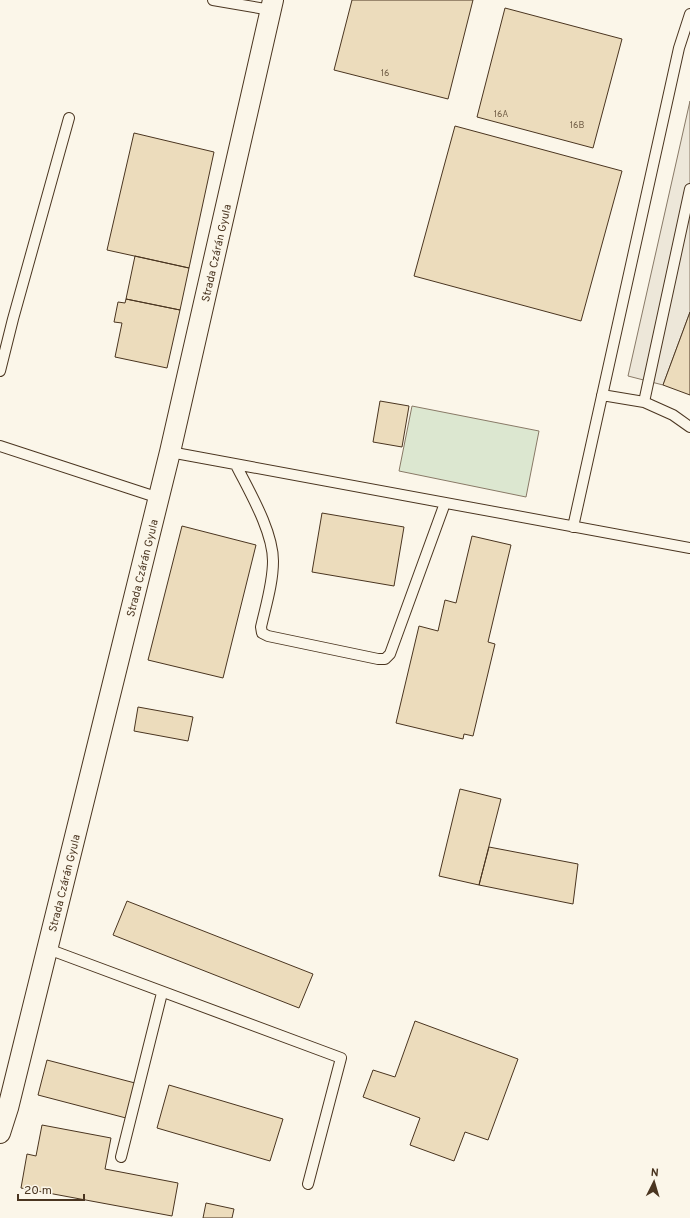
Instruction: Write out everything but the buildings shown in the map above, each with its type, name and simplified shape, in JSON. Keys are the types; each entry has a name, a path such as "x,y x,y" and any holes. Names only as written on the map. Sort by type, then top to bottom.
{"street":[{"name":"Strada Czárán Gyula","path":"0,1133 8,1108 48,949 159,498 272,5"}],"lane":[{"path":"213,0 272,5"},
{"path":"573,527 679,48 690,14"},
{"path":"0,371 69,118"},
{"path":"644,402 690,189"},
{"path":"602,395 644,402 673,415 690,427"},
{"path":"0,446 159,498"},
{"path":"170,452 690,548"},
{"path":"236,465 261,515 272,547 273,572 261,627 262,633 268,636 378,659 385,659 390,654 445,503"},
{"path":"48,949 162,993 341,1058 308,1184"},
{"path":"121,1157 162,993"}],"green space":[{"path":"412,406 539,431 526,497 399,471"}],"shaded area":[{"path":"690,101 690,312 663,385 628,376"}]}
